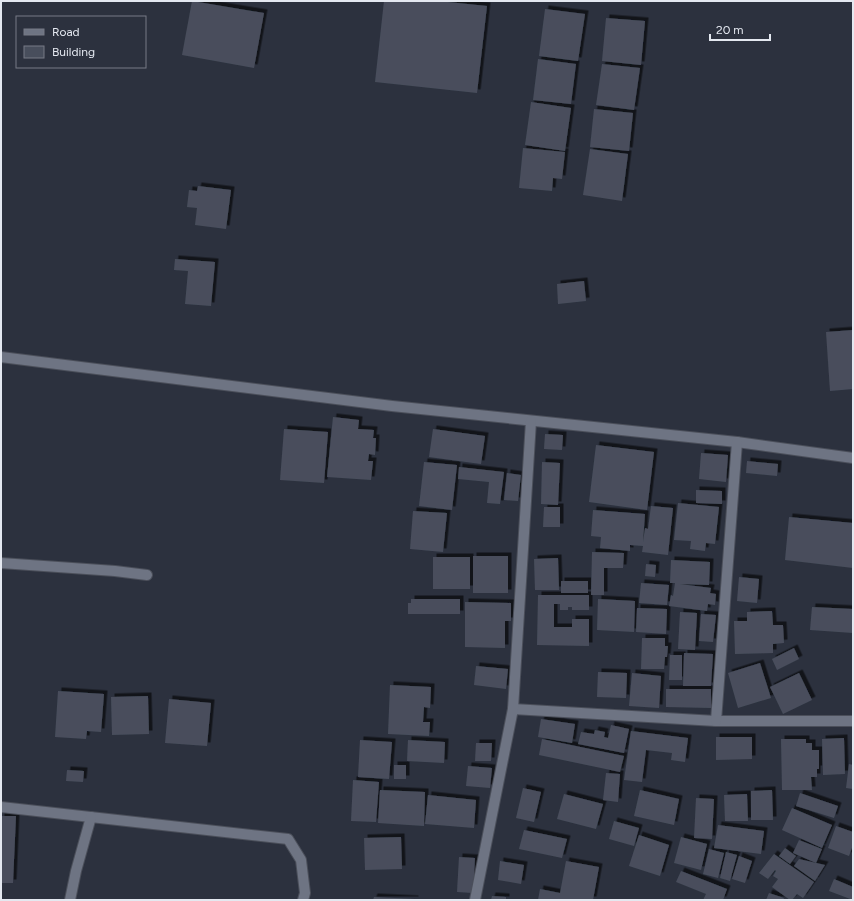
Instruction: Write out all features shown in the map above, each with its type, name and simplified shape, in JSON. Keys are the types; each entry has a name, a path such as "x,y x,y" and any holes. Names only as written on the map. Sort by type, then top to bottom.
{"street":[{"path":"1,357 392,406 737,442 853,458"},
{"path":"475,900 513,709 531,421"},
{"path":"716,721 737,442"},
{"path":"1,563 115,570 147,574"},
{"path":"513,709 716,721 853,721"},
{"path":"1,807 288,839 301,860 305,892 303,900"},
{"path":"70,900 76,871 91,817"}],"building":[{"path":"192,1 264,13 254,68 182,55"},
{"path":"384,1 438,1 487,6 477,93 375,82"},
{"path":"545,9 585,14 578,61 539,56"},
{"path":"606,18 645,21 641,65 602,61"},
{"path":"538,59 576,64 571,104 533,100"},
{"path":"602,64 640,68 634,110 596,105"},
{"path":"531,102 571,108 565,151 525,145"},
{"path":"594,109 633,113 629,151 590,147"},
{"path":"523,148 565,152 562,179 553,178 552,191 519,188"},
{"path":"590,149 628,154 622,201 583,195"},
{"path":"198,186 231,190 226,229 195,225 197,208 187,207 189,190 197,191"},
{"path":"175,259 215,262 211,306 185,304 188,271 174,270"},
{"path":"584,281 586,301 558,304 557,284"},
{"path":"853,330 853,389 830,391 826,332"},
{"path":"333,417 359,420 358,429 374,430 373,438 376,438 375,455 369,454 368,461 373,461 371,480 327,477"},
{"path":"284,429 328,432 324,483 280,480"},
{"path":"433,429 485,436 481,464 429,457"},
{"path":"545,434 563,435 562,450 544,449"},
{"path":"596,445 654,452 647,510 589,502"},
{"path":"701,453 728,455 726,482 699,479"},
{"path":"747,461 778,464 777,476 746,473"},
{"path":"424,462 457,465 452,510 419,506"},
{"path":"542,462 560,463 558,505 541,504"},
{"path":"459,467 504,472 500,504 487,503 489,482 458,479"},
{"path":"507,473 521,475 518,501 504,500"},
{"path":"696,490 722,491 722,504 696,503"},
{"path":"678,503 719,507 715,544 706,543 705,551 690,549 691,541 674,540"},
{"path":"651,506 673,508 668,555 642,552 643,546 630,545 630,551 600,548 601,537 591,536 593,510 645,514 643,542 645,528 648,529"},
{"path":"544,507 560,507 560,527 543,527"},
{"path":"413,511 447,513 443,552 410,549"},
{"path":"789,517 853,523 853,568 785,560"},
{"path":"592,552 624,553 623,568 604,568 604,595 591,595"},
{"path":"473,556 508,556 508,593 473,593"},
{"path":"433,557 470,557 470,589 433,589"},
{"path":"558,558 559,590 535,590 534,559"},
{"path":"671,560 710,562 709,585 680,584 711,588 710,593 716,594 715,605 708,604 707,611 669,606 671,595 673,596 675,583 670,583"},
{"path":"646,564 656,565 655,577 645,576"},
{"path":"739,577 759,579 757,603 737,601"},
{"path":"561,581 588,581 588,593 561,593"},
{"path":"641,583 669,585 667,605 639,603"},
{"path":"538,595 589,595 589,610 572,610 572,607 568,607 568,610 560,610 560,604 554,604 554,627 572,627 572,619 589,619 589,646 537,645"},
{"path":"411,599 460,599 460,614 408,614 408,603 411,603"},
{"path":"598,599 635,601 634,632 597,630"},
{"path":"465,602 511,603 511,621 505,621 505,648 465,647"},
{"path":"812,607 853,609 853,633 810,630"},
{"path":"637,608 667,609 666,634 636,632"},
{"path":"772,611 773,625 783,625 784,643 773,644 773,653 735,654 734,621 747,621 747,612"},
{"path":"680,612 697,613 695,650 678,649"},
{"path":"701,614 716,615 713,642 699,641"},
{"path":"642,638 665,638 665,646 668,646 664,669 641,669"},
{"path":"794,648 799,659 777,670 772,659"},
{"path":"684,653 713,654 711,686 683,686"},
{"path":"670,655 682,655 682,680 669,680"},
{"path":"760,663 771,698 738,708 728,673"},
{"path":"476,666 508,669 506,689 474,685"},
{"path":"598,672 627,673 626,698 597,697"},
{"path":"632,673 661,676 659,708 629,706"},
{"path":"799,673 812,700 783,714 770,687"},
{"path":"390,685 431,687 430,708 424,707 423,722 430,722 429,736 388,734"},
{"path":"666,689 711,689 711,708 666,707"},
{"path":"58,691 104,694 101,732 87,731 86,739 55,737"},
{"path":"148,696 149,734 112,735 111,697"},
{"path":"169,699 211,703 207,746 165,743"},
{"path":"541,719 575,724 572,743 538,737"},
{"path":"611,725 629,729 624,753 578,744 581,732 594,734 595,730 605,732 604,737 608,738"},
{"path":"631,731 688,738 685,762 671,760 672,753 646,750 642,782 624,780"},
{"path":"716,737 752,737 752,759 716,760"},
{"path":"844,738 845,774 823,775 822,739"},
{"path":"542,739 624,756 620,772 539,755"},
{"path":"781,739 806,739 806,743 812,743 812,750 819,750 819,769 817,769 817,777 811,777 812,790 782,790"},
{"path":"360,740 392,742 389,779 358,777"},
{"path":"408,740 445,742 444,763 407,761"},
{"path":"476,743 492,743 491,761 475,761"},
{"path":"849,764 853,765 853,789 846,788"},
{"path":"394,765 406,765 406,779 394,779"},
{"path":"468,766 492,768 490,788 466,786"},
{"path":"67,770 84,771 83,782 66,781"},
{"path":"606,773 620,774 618,802 603,800"},
{"path":"353,780 379,782 376,822 351,821"},
{"path":"523,788 541,792 534,822 516,818"},
{"path":"380,790 425,792 424,826 378,823"},
{"path":"640,790 679,799 674,825 634,816"},
{"path":"772,790 773,820 751,820 751,791"},
{"path":"800,793 838,806 834,818 796,806"},
{"path":"564,794 603,804 596,829 557,819"},
{"path":"747,794 748,821 725,821 724,795"},
{"path":"428,795 476,800 474,828 425,824"},
{"path":"696,798 714,799 712,839 694,838"},
{"path":"792,808 832,825 822,848 782,830"},
{"path":"1,816 16,816 13,883 1,883"},
{"path":"614,821 639,828 634,846 609,839"},
{"path":"718,825 764,831 761,854 714,848"},
{"path":"836,826 853,832 853,845 849,856 828,848"},
{"path":"524,830 567,839 562,858 519,849"},
{"path":"639,835 669,845 660,876 629,866"},
{"path":"401,837 402,869 365,870 364,838"},
{"path":"681,837 707,844 701,870 674,863"},
{"path":"799,840 822,849 816,863 793,853"},
{"path":"785,848 796,856 790,864 779,856"},
{"path":"709,849 724,853 718,878 703,874"},
{"path":"726,852 737,855 730,881 720,878"},
{"path":"774,854 814,882 803,898 797,894 792,900 790,900 772,887 778,879 773,876 776,871 775,870 768,879 759,873"},
{"path":"739,856 752,861 745,883 732,879"},
{"path":"459,857 475,858 473,893 457,892"},
{"path":"799,859 825,865 815,881 794,866"},
{"path":"500,861 524,865 521,884 498,880"},
{"path":"566,861 599,867 593,900 538,900 540,889 560,893"},
{"path":"681,871 727,889 723,900 703,900 706,894 676,882"},
{"path":"834,879 853,887 853,900 829,891"},
{"path":"769,893 784,898 783,900 766,900"},
{"path":"492,896 506,897 506,900 491,900"},
{"path":"374,897 415,899 415,900 373,900"}]}
